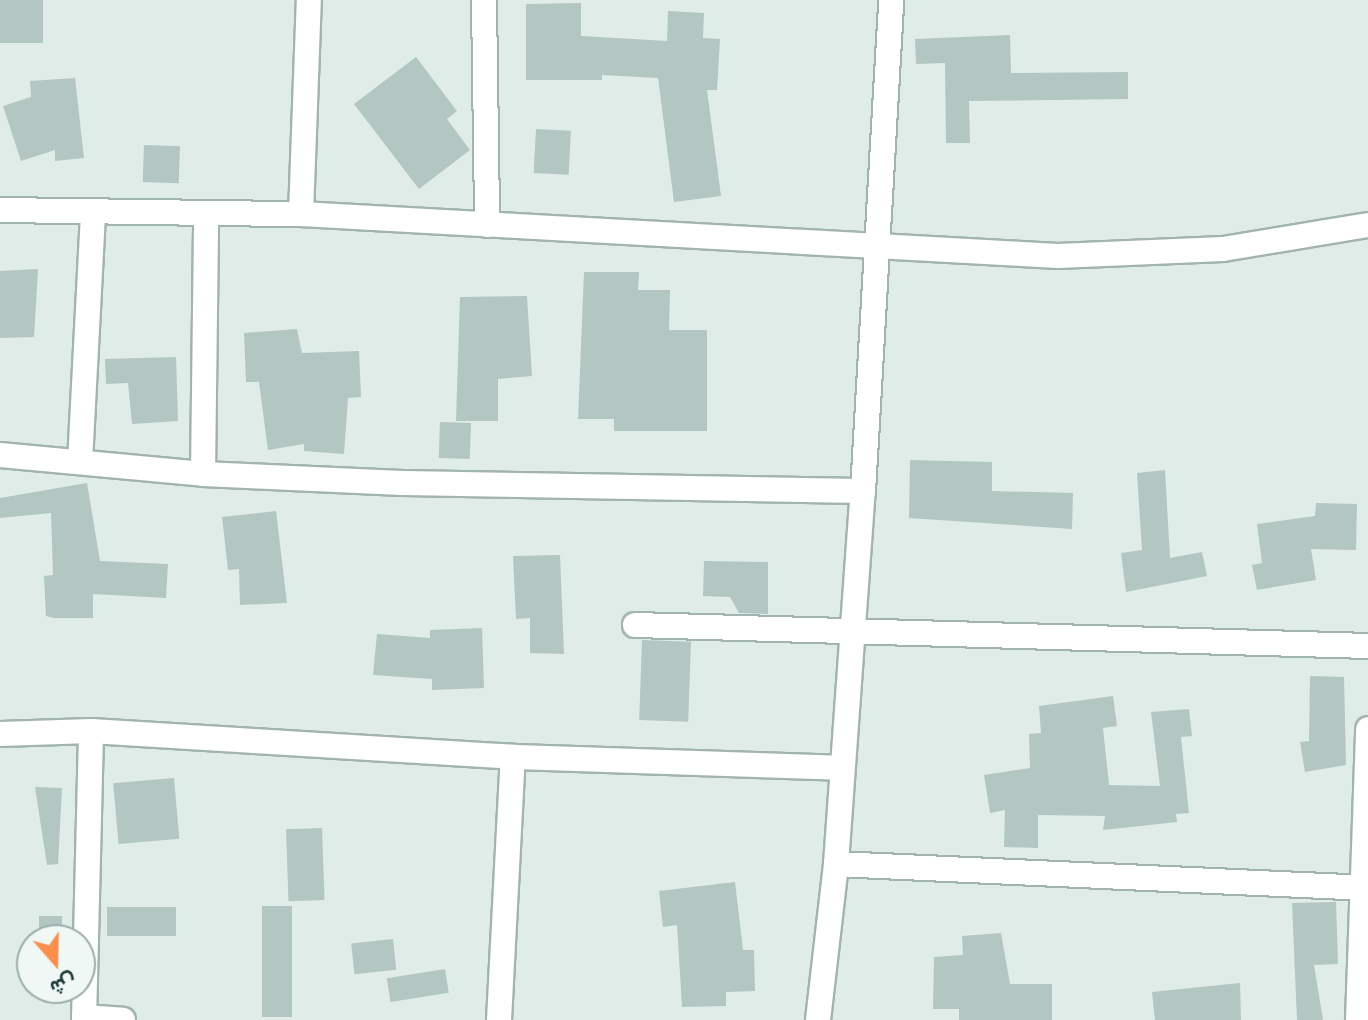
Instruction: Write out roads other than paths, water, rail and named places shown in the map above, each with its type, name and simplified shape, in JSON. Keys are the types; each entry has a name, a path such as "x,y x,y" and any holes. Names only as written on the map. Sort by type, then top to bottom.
{"street":[{"path":"301,214 309,0"},
{"path":"484,0 487,225"},
{"path":"818,1020 836,864 863,491 891,0"},
{"path":"0,210 301,214 1058,256 1223,249 1368,225"},
{"path":"80,462 93,212"},
{"path":"203,474 206,214"},
{"path":"0,455 203,474 863,491"},
{"path":"635,625 1368,646"},
{"path":"1358,1020 1365,888 1368,729"},
{"path":"0,734 91,731 513,757 842,768"},
{"path":"91,731 84,1018 123,1020"},
{"path":"499,1020 513,757"},
{"path":"836,864 1365,888"}]}
